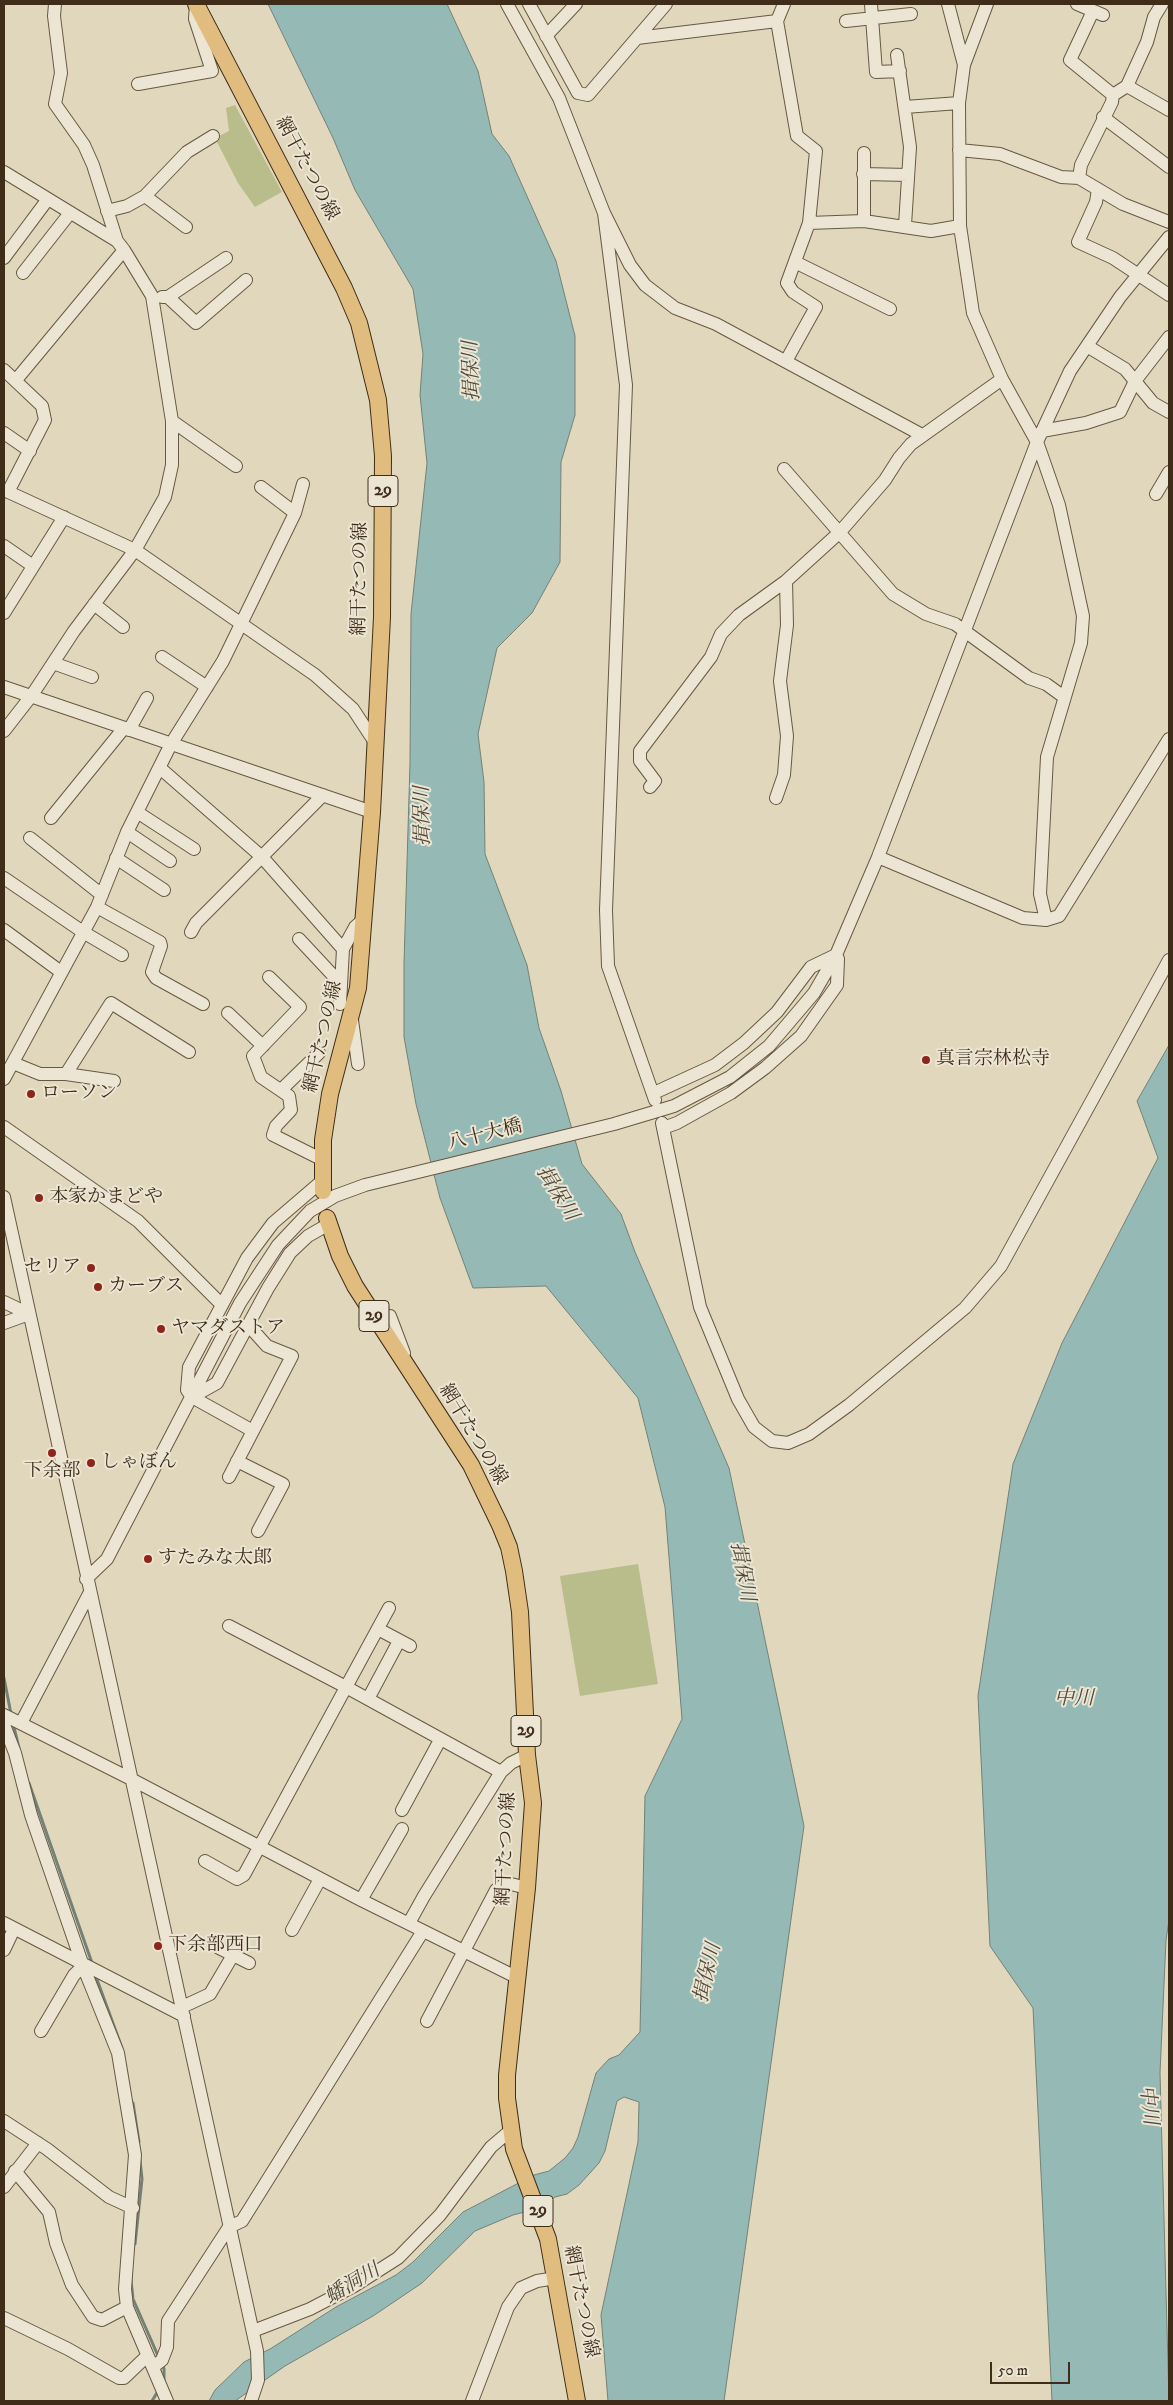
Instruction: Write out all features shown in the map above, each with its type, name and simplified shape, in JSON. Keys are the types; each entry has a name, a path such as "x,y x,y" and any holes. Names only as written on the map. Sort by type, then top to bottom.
{"main road":[{"name":"網干たつの線","path":"196,4 337,272 359,323 378,400 383,456 382,617 372,812 358,988 352,1018 330,1094 323,1140 322,1186"},
{"name":"網干たつの線","path":"328,1221 340,1256 355,1286 471,1465 509,1547 520,1612 527,1755 533,1803 527,1888 507,2075 511,2130 514,2150 548,2239 577,2401"}],"street":[{"path":"4,731 32,695 94,604 135,550 165,497 172,466 172,421 152,296 121,246 107,211 93,165 84,145 55,104 61,72 55,4"},
{"path":"138,84 212,71 195,19 196,4"},
{"path":"507,4 559,98 604,213 630,265 645,286 675,308 716,324 922,435"},
{"path":"528,4 578,93 588,94 637,38 658,6"},
{"path":"546,36 576,4"},
{"path":"784,4 777,21 797,136 816,151 809,223 787,283 793,292 816,307 786,361"},
{"path":"871,4 876,72 900,71"},
{"path":"948,4 964,65"},
{"path":"987,4 964,65 959,103 960,226 973,313 1002,379 1040,437 1059,505 1084,616 1081,643 1047,757 1040,894 1046,920"},
{"path":"1077,4 1098,13 1070,60 1113,95"},
{"path":"1113,95 1128,86 1147,42 1154,17 1162,4"},
{"path":"846,20 911,14"},
{"path":"637,38 777,21"},
{"path":"897,55 910,147 905,225"},
{"path":"1128,86 1169,110"},
{"path":"1079,178 1081,165 1112,102 1113,95"},
{"path":"905,107 959,103"},
{"path":"1103,117 1143,145 1169,167"},
{"path":"107,211 127,206 145,196 187,152 213,136"},
{"path":"959,150 1000,154 1061,178 1079,178 1123,204 1169,222"},
{"path":"864,153 864,221"},
{"path":"4,172 121,246"},
{"path":"863,174 908,175"},
{"path":"1098,189 1096,202 1078,242 1113,258 1169,295"},
{"path":"145,196 186,227"},
{"path":"4,258 48,199"},
{"path":"23,273 70,213"},
{"path":"604,213 626,385 606,910 608,966 654,1096 716,1065 744,1043 777,1012 811,967 836,955 838,959 837,985 801,1036 765,1068 731,1093 676,1123 662,1125 700,1307 738,1399 754,1427 772,1441 788,1443 809,1434 850,1405 965,1308 1001,1266 1169,960"},
{"path":"809,223 864,221 905,225 931,231 960,226"},
{"name":"八十大橋","path":"86,1579 107,1559 240,1303 283,1239 310,1211 335,1196 365,1185 614,1124 674,1106 730,1078 769,1046 814,993 836,955 878,857 1040,437 1070,371 1139,274 1169,237"},
{"path":"16,380 121,246"},
{"path":"168,298 226,258"},
{"path":"795,262 890,309"},
{"path":"152,296 168,298 196,323 246,280"},
{"path":"1040,437 1120,412 1135,381 1169,337"},
{"path":"1087,346 1124,368 1153,403 1169,412"},
{"path":"4,370 42,406 45,420 30,451 6,491 135,550 315,675 353,709 376,744"},
{"path":"650,788 655,781 640,761 640,751 711,657 721,634 739,615 786,581 840,532 885,480 899,458 922,435 1002,379"},
{"path":"172,421 236,466"},
{"path":"4,433 30,451"},
{"path":"784,469 840,532 875,576 893,594 926,614 954,624 1029,678 1046,684 1064,697"},
{"path":"1156,494 1169,472"},
{"path":"4,1079 97,907 127,832 171,744 223,661 295,513 304,484"},
{"path":"261,488 295,513"},
{"path":"4,613 64,517"},
{"path":"4,546 32,566"},
{"path":"776,798 784,775 787,736 780,681 787,625 786,581"},
{"path":"94,604 124,627"},
{"path":"162,657 207,687"},
{"path":"53,663 92,677"},
{"path":"4,688 32,695 126,729 372,812"},
{"path":"51,818 126,729 147,698"},
{"path":"878,857 1023,918 1046,920 1059,916 1169,739"},
{"path":"160,768 262,858 342,949"},
{"path":"191,932 196,922 262,858 264,851 323,795"},
{"path":"137,812 194,849"},
{"path":"127,832 170,861"},
{"path":"30,838 102,895"},
{"path":"116,858 164,890"},
{"path":"5,883 122,955"},
{"path":"97,907 160,942 161,946 152,972 156,978 203,1004"},
{"path":"340,1004 342,949 355,927 364,919"},
{"path":"4,930 62,972"},
{"path":"299,940 341,984"},
{"path":"269,977 300,1007 254,1056 261,1077 290,1096 291,1110 276,1126 273,1135 323,1160"},
{"path":"66,1074 111,1003 189,1052"},
{"path":"228,1012 263,1046"},
{"path":"352,1018 358,1064"},
{"path":"281,1090 319,1053"},
{"path":"13,1063 40,1074 66,1074 114,1081"},
{"path":"4,1127 138,1221 222,1305"},
{"path":"252,1431 192,1397 187,1390 189,1367 247,1258 273,1223 322,1186"},
{"path":"4,1197 86,1579 253,2331 257,2351 258,2380 251,2401"},
{"path":"192,1397 217,1383 268,1288 290,1253 328,1221"},
{"path":"4,1302 29,1314"},
{"path":"4,1323 29,1314"},
{"path":"390,1316 414,1379"},
{"path":"229,1476 292,1356 267,1346 249,1326"},
{"path":"237,1461 283,1484 258,1532"},
{"path":"21,1723 90,1594"},
{"path":"205,1861 237,1878 244,1875 389,1608"},
{"path":"229,1626 346,1687 501,1772"},
{"path":"368,1699 405,1644 378,1629"},
{"path":"4,1715 131,1779 361,1900 518,1978"},
{"path":"4,1724 15,1752 31,1815 118,2053 135,2155 133,2208 125,2289 127,2307 167,2401"},
{"path":"402,1810 440,1740"},
{"path":"409,1923 501,1772 511,1763 527,1755"},
{"path":"361,1900 402,1828"},
{"path":"292,1930 320,1879"},
{"path":"427,2021 496,1890 508,1883 527,1888"},
{"path":"4,1950 9,1926 86,1967 103,1973 183,2011"},
{"path":"4,2318 68,2349 119,2378 124,2378 150,2362 162,2360 167,2347 168,2321 229,2227 242,2220 423,1931"},
{"path":"219,1948 250,1963"},
{"path":"183,2011 210,1994 233,1955"},
{"path":"41,2031 74,1975 86,1967"},
{"path":"4,2121 38,2143 108,2197 133,2208"},
{"path":"253,2331 310,2309 354,2286 398,2258 440,2215 491,2147 511,2130"},
{"path":"4,2187 38,2143"},
{"path":"15,2172 49,2212 56,2243 72,2285 93,2317 102,2320 127,2307"},
{"path":"472,2401 508,2307 521,2288 537,2280 556,2278"}],"green space":[{"path":"235,105 282,192 255,207 238,183 215,138 229,131 226,108"},
{"path":"638,1564 658,1684 580,1696 560,1576"}],"water":[{"name":"揖保川","path":"268,4 447,4 478,71 492,134 509,156 556,261 575,336 575,415 561,462 560,562 532,613 497,648 478,734 484,782 485,854 527,965 539,1028 561,1091 582,1164 621,1214 635,1252 729,1468 804,1826 724,2401 608,2401 601,2315 638,2142 639,2102 624,2097 617,2101 605,2151 599,2163 579,2185 567,2194 555,2197 544,2207 513,2215 475,2231 422,2283 373,2316 285,2366 235,2401 209,2401 215,2390 244,2362 270,2349 336,2307 396,2275 413,2262 463,2212 534,2175 549,2171 565,2158 573,2148 578,2137 596,2073 609,2059 619,2055 640,2032 645,1796 682,1719 665,1507 638,1398 546,1286 473,1288 440,1198 416,1104 404,1037 404,963 410,763 411,614 427,463 420,395 423,354 413,289 355,190 333,138"},
{"name":"中川","path":"1169,1045 1169,1920 1166,1940 1160,2073 1169,2401 1052,2401 1033,2008 990,1946 978,1696 1013,1464 1062,1343 1158,1158 1137,1101"}],"waterway":[{"path":"4,1678 11,1714"},
{"path":"13,1723 19,1748"},
{"path":"29,1783 92,1963"},
{"path":"95,1974 122,2048"},
{"path":"133,2103 139,2142"},
{"path":"135,2244 142,2179 140,2160"},
{"path":"131,2280 133,2299 159,2358"},
{"path":"162,2363 164,2381"},
{"path":"152,2401 158,2391"}],"place":[{"name":"真言宗林松寺","path":"926,1060"},
{"name":"ローソン","path":"31,1094"},
{"name":"本家かまどや","path":"39,1198"},
{"name":"セリア","path":"91,1268"},
{"name":"カーブス","path":"98,1287"},
{"name":"ヤマダストア","path":"161,1329"},
{"name":"下余部","path":"52,1453"},
{"name":"しゃぼん","path":"91,1463"},
{"name":"すたみな太郎","path":"148,1559"},
{"name":"下余部西口","path":"158,1946"}],"water label":[{"name":"蟠洞川","path":"353,2285"}]}
